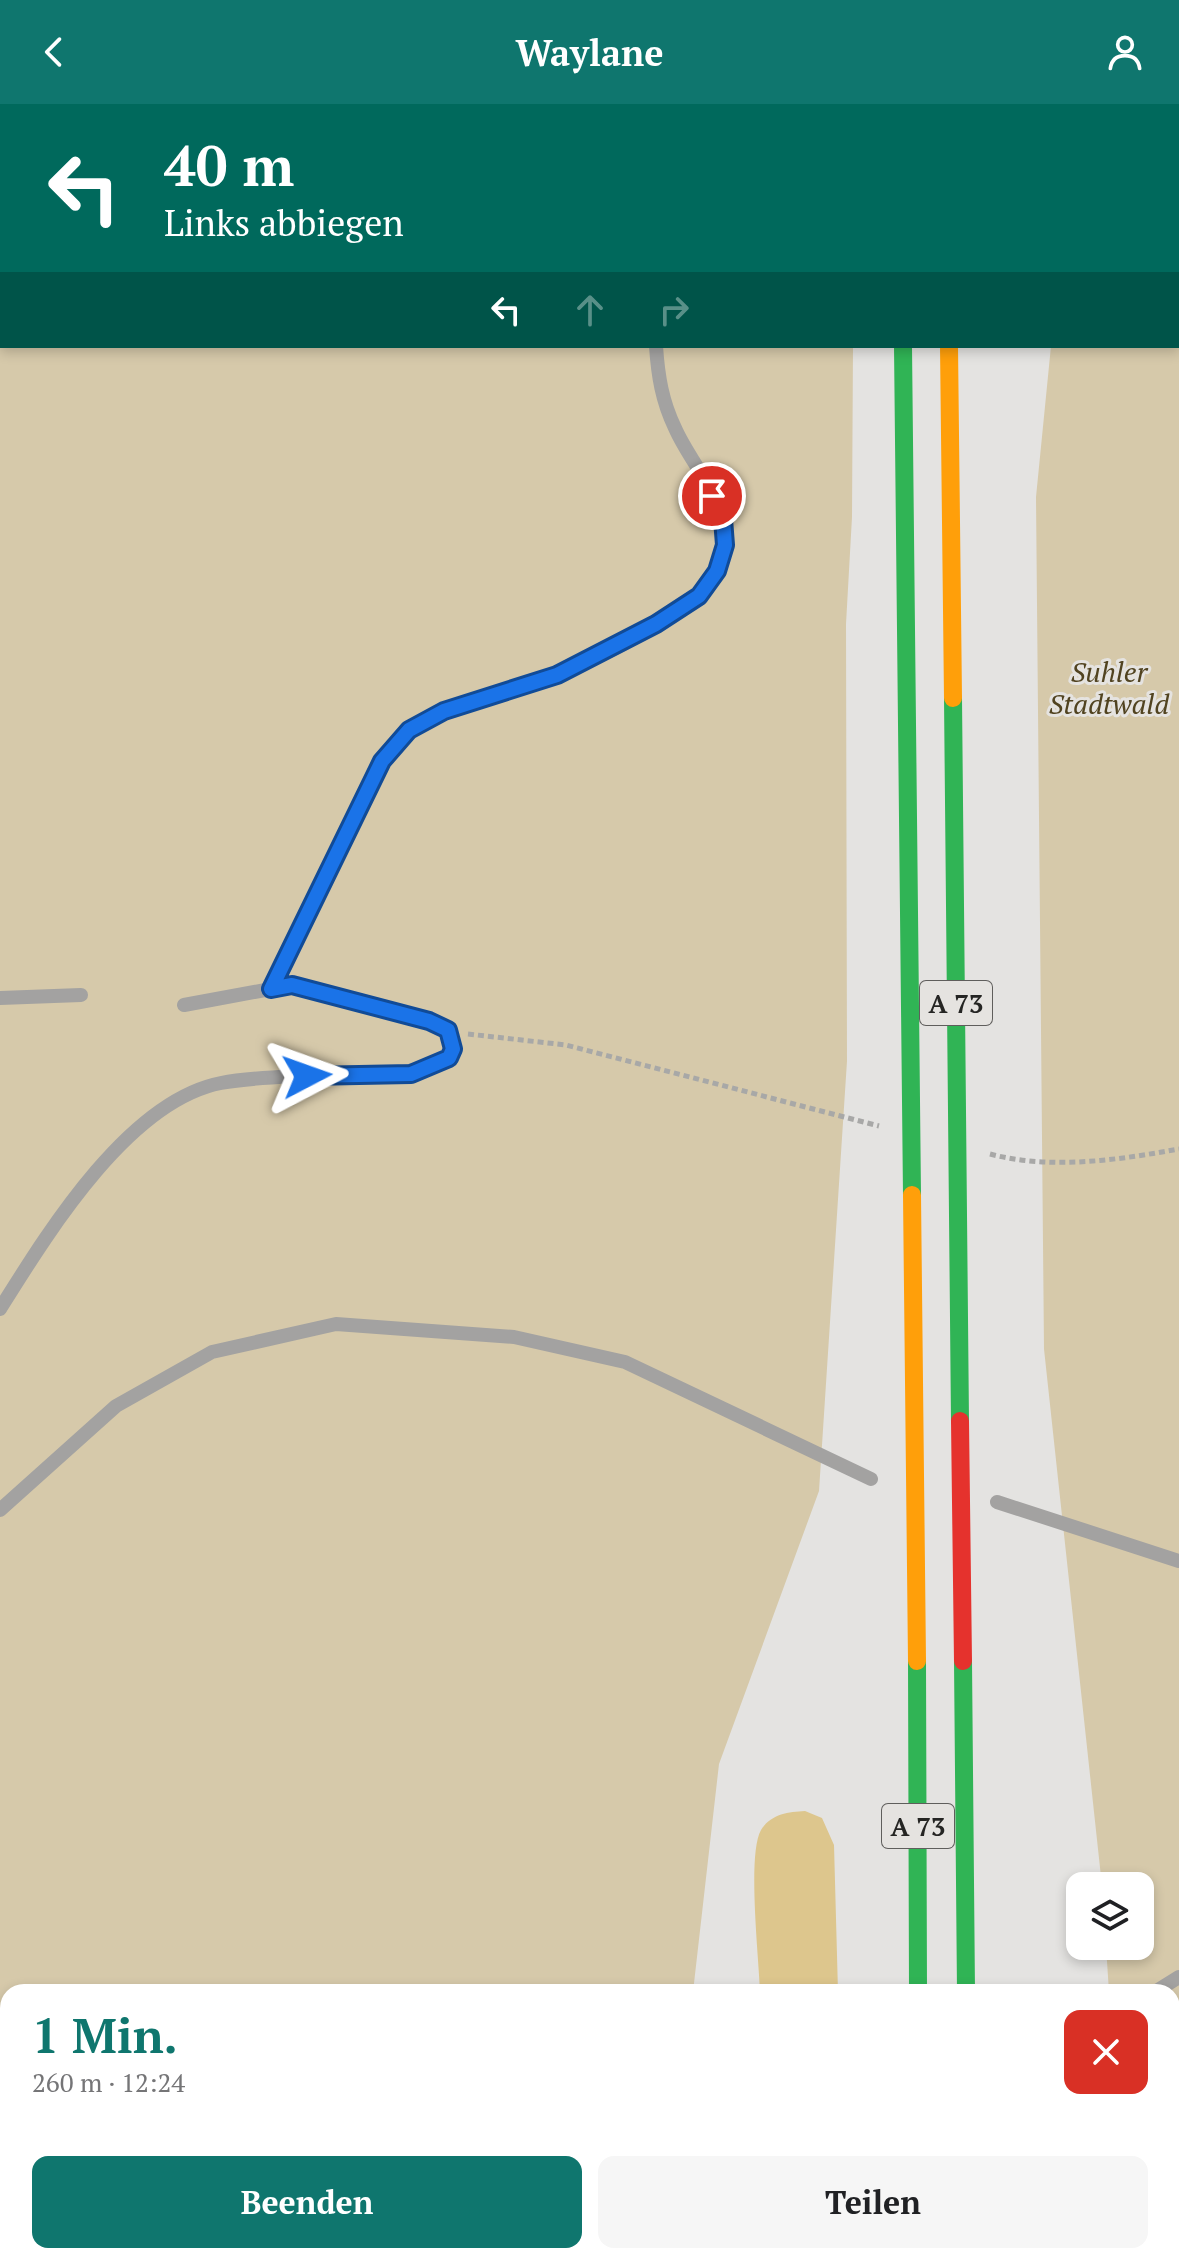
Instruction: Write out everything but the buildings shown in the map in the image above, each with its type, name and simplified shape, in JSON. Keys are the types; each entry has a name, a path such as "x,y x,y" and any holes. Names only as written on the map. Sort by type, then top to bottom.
{"highway":[{"name":"A 73","path":"903,348 918,1984"},
{"name":"A 73","path":"949,348 966,1984"}],"lane":[{"path":"271,989 382,761 409,730 444,711 557,675 614,647 699,596 717,571 725,545 723,519 702,473 676,430 658,384 656,348"},
{"path":"0,1309 44,1240 82,1190 130,1136 170,1104 219,1083 422,1071 449,1058 453,1049 448,1030 429,1021 292,985 184,1005"},
{"path":"0,998 81,995"},
{"path":"0,1510 116,1406 212,1352 336,1324 514,1337 625,1362 871,1479"},
{"path":"997,1502 1179,1561"}],"path":[{"path":"429,1021 474,1035 566,1045 890,1128"},
{"path":"982,1152 1013,1160 1112,1161 1179,1149"}],"green space":[{"path":"0,348 853,348 852,517 846,624 847,1061 819,1491 719,1764 694,1984 0,1984"},
{"name":"Suhler Stadtwald","path":"1051,348 1179,348 1179,1984 1108,1984 1107,1960 1154,1960 1154,1872 1100,1872 1044,1349 1036,497"}],"shaded area":[{"path":"805,1811 822,1818 834,1845 838,1984 759,1984 754,1883 757,1842 761,1830 770,1820 786,1813"}],"traffic: fast":[{"path":"903,348 912,1195"},
{"path":"953,698 960,1421"},
{"path":"917,1661 918,1984"},
{"path":"963,1661 966,1984"}],"traffic: slow":[{"path":"949,348 953,698"},
{"path":"912,1195 917,1661"}],"traffic: jam":[{"path":"960,1421 963,1661"}],"route":[{"path":"307,1076 337,1073 411,1074 449,1058 453,1049 448,1030 429,1021 292,985 271,989 382,761 409,730 444,711 557,675 656,624 699,596 717,571 725,545 723,519 712,496"}]}
